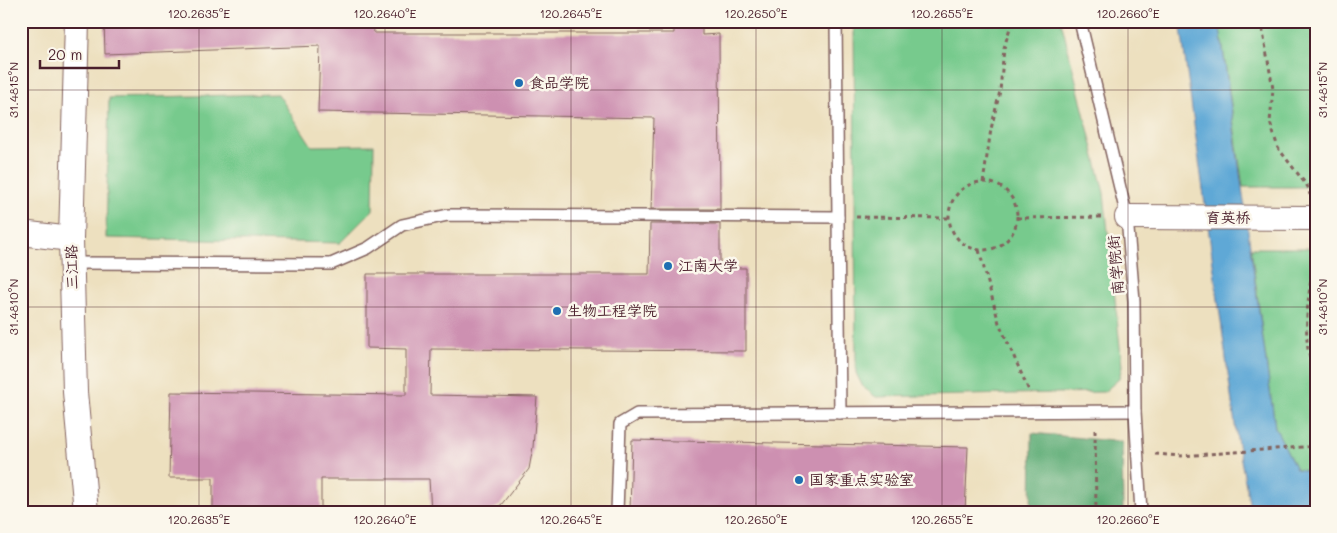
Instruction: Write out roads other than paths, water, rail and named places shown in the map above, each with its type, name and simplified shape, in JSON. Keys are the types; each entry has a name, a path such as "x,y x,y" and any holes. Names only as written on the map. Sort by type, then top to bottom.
{"street":[{"name":"三江路","path":"77,21 71,239 75,392 86,512"},
{"name":"育英桥","path":"1127,217 1260,218 1313,207"},
{"path":"21,233 71,239"}],"lane":[{"path":"836,21 840,413"},
{"name":"南学院街","path":"1080,21 1127,217 1134,301 1135,412 1140,512"},
{"path":"72,263 331,264 368,248 402,225 448,215 838,217"},
{"path":"617,512 620,424 637,414 1135,412"}],"water":[{"path":"1180,21 1219,21 1275,427 1296,469 1316,472 1316,512 1251,512 1237,439"}],"place":[{"name":"食品学院","path":"519,83"},
{"name":"江南大学","path":"668,266"},
{"name":"生物工程学院","path":"557,311"},
{"name":"国家重点实验室","path":"799,480"}]}
